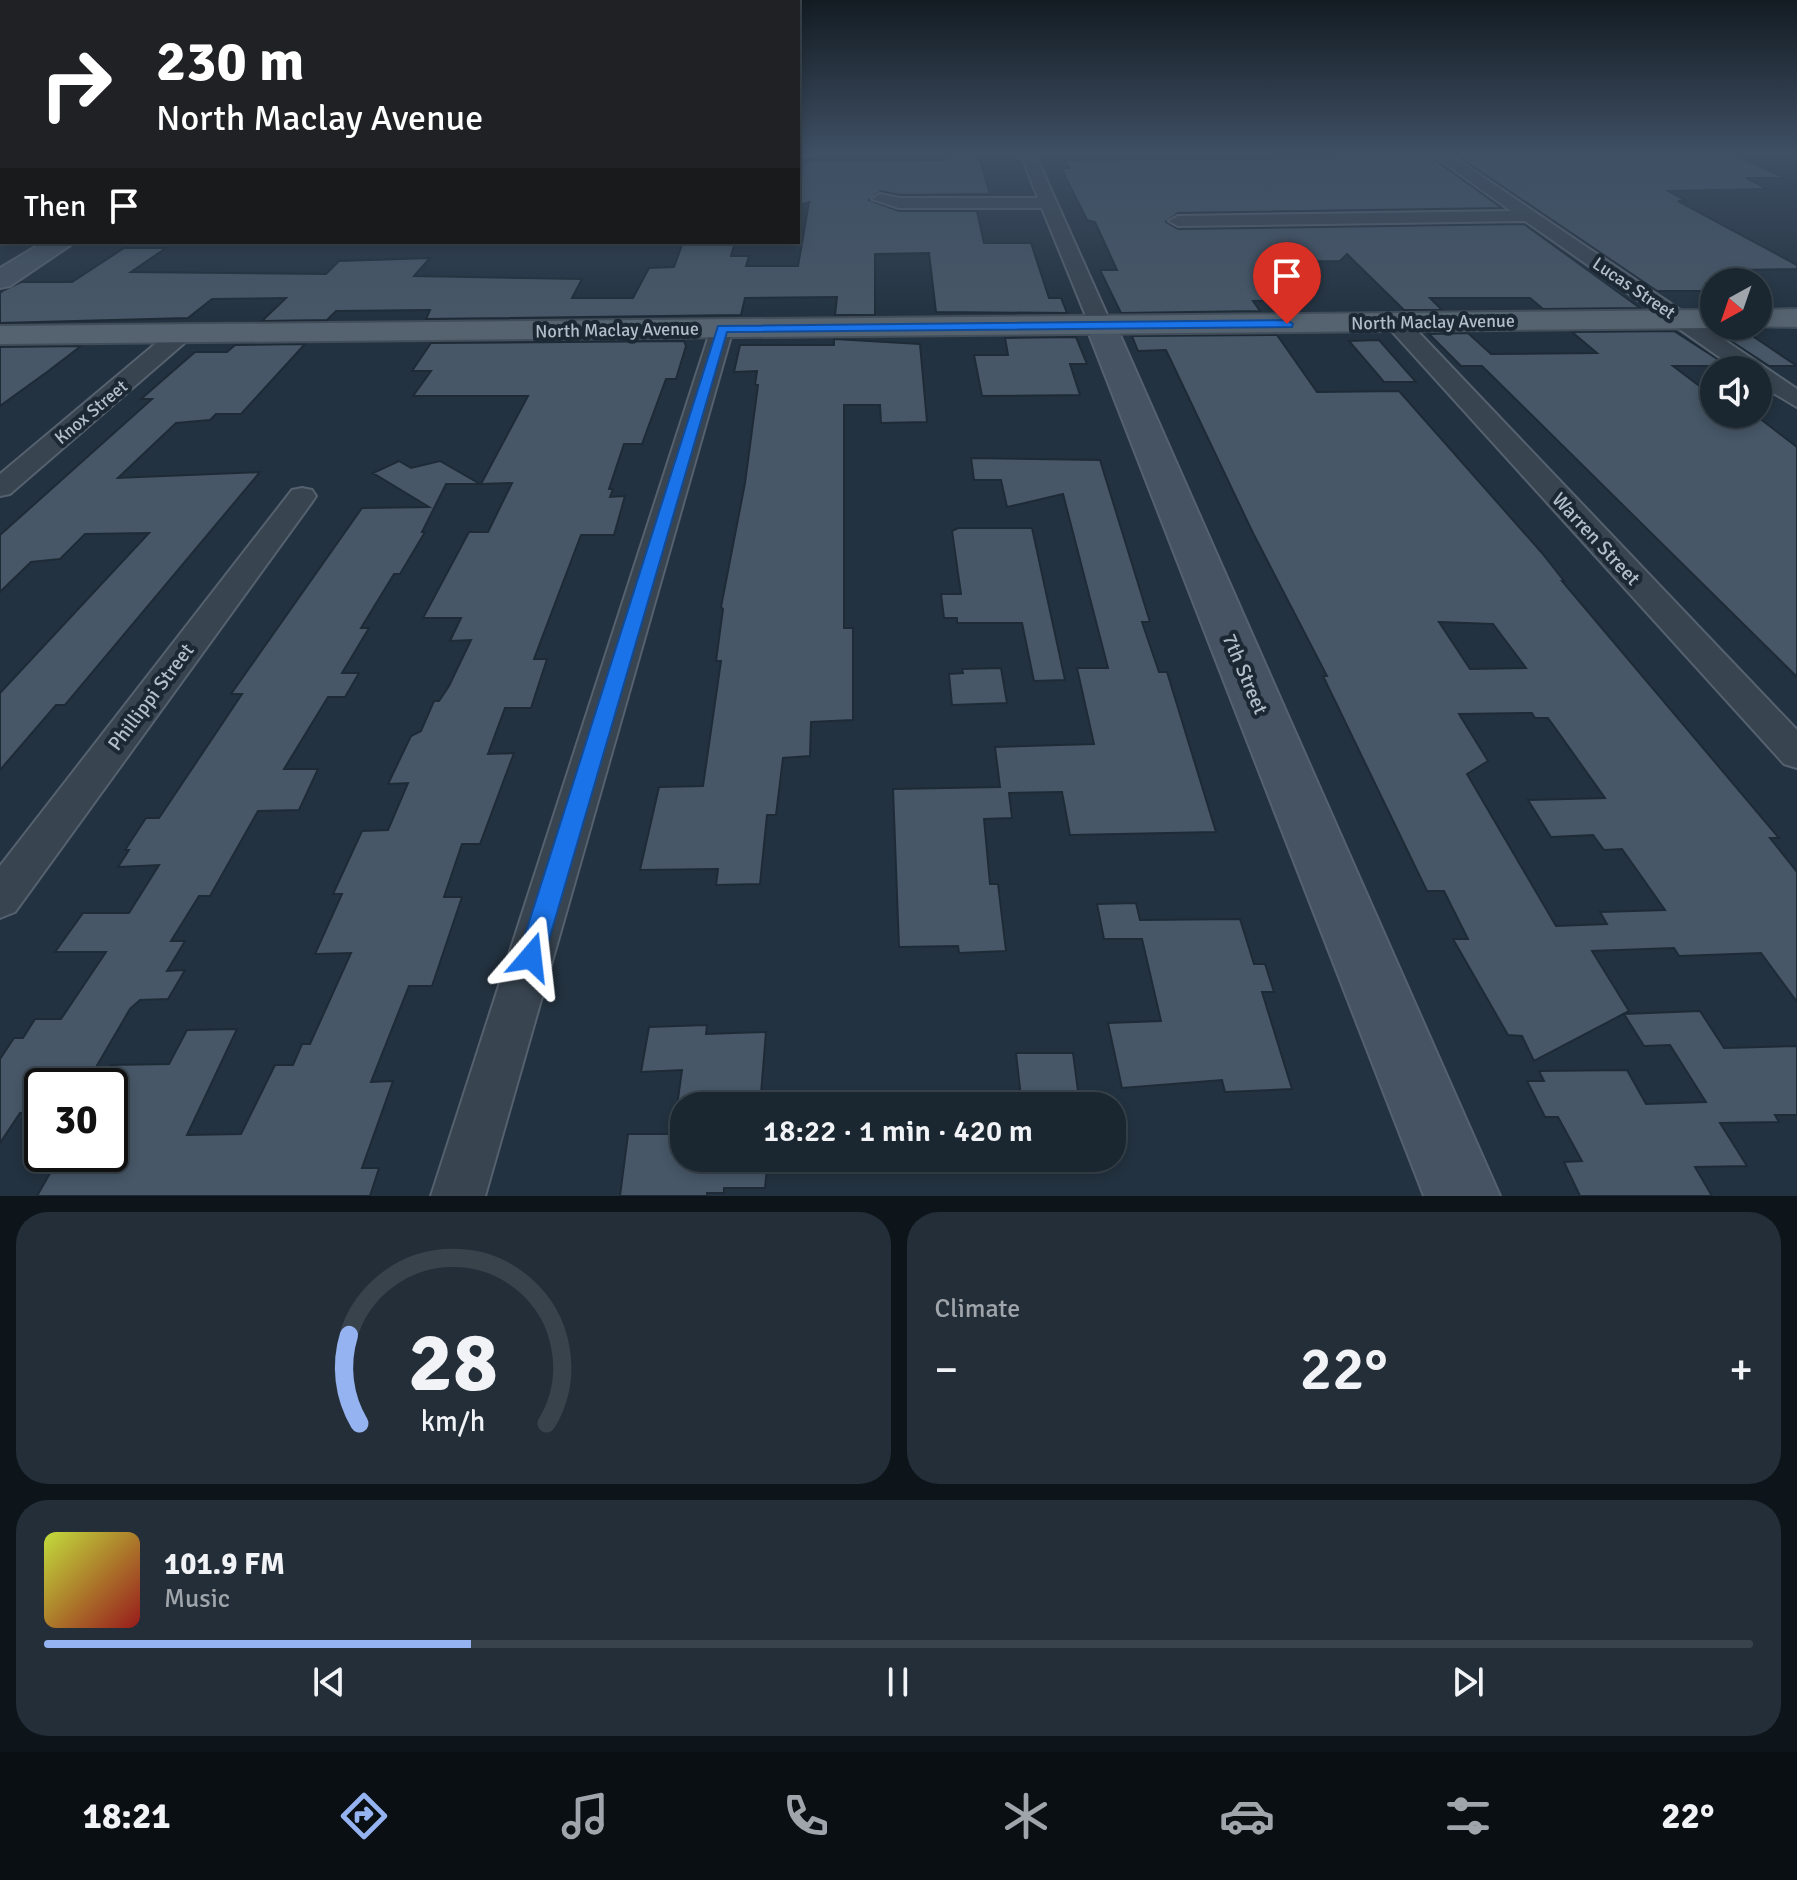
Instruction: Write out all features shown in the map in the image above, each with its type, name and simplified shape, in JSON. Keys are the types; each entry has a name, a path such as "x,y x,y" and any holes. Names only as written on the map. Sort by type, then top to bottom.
{"main road":[{"path":"1772,319 1797,318"},
{"name":"North Maclay Avenue","path":"0,335 1700,319"}],"street":[{"name":"7th Street","path":"1051,208 1462,1196"},
{"name":"Lucas Street","path":"1517,208 1733,356"},
{"path":"1178,221 1529,216"},
{"path":"0,280 59,244"},
{"name":"Warren Street","path":"1397,323 1797,754"},
{"path":"458,1196 722,329"},
{"name":"Knox Street","path":"0,488 181,334"},
{"path":"1772,383 1797,400"},
{"name":"Phillippi Street","path":"0,899 302,496"}],"building":[{"path":"808,208 977,211 984,243 1031,243 1049,298 1061,298 1067,313 936,312 929,253 875,254 875,315 835,315 837,297 745,298 741,315 426,319 430,310 336,311 327,320 262,321 286,298 212,299 188,318 0,323 0,293 4,290 21,282 72,282 124,248 166,248 131,272 326,274 339,261 430,258 414,276 582,279 572,298 633,298 649,268 674,267 682,244 734,244 731,256 749,256 746,266 798,266"},
{"path":"1081,208 1502,208 1178,213 1166,222 1178,229 1524,224 1640,308 1543,309 1530,298 1430,298 1442,310 1404,310 1347,254 1340,261 1277,262 1309,300 1253,301 1260,311 1121,313 1100,270 1117,270 1095,222 1087,220"},
{"path":"1534,208 1691,208 1797,265 1797,269 1700,268 1700,291 1657,291"},
{"path":"1674,331 1713,356 1700,356 1700,366 1673,366 1700,386 1700,428 1772,428 1797,447 1797,677 1482,366 1461,366 1429,334 1468,333 1491,354 1597,353 1572,332"},
{"path":"1277,335 1317,392 1399,391 1542,553 1562,581 1779,838 1770,838 1797,872 1797,1002 1761,953 1679,956 1674,948 1592,951 1629,1011 1534,1061 1522,1036 1508,1035 1453,939 1468,939 1444,891 1427,891 1323,676 1327,676 1253,533 1166,350 1138,351 1132,336","holes":["1439,622 1493,624 1526,668 1470,669","1532,713 1535,718 1548,718 1605,798 1528,800 1551,837 1593,835 1604,850 1622,849 1665,910 1600,912 1607,924 1556,926 1467,774 1488,761 1459,714"]},
{"path":"1076,337 1087,364 1070,364 1080,395 982,396 974,355 1008,355 1005,338"},
{"path":"834,339 920,344 927,422 881,423 880,405 844,405 844,628 853,628 853,720 811,722 810,756 783,758 776,815 767,815 760,884 716,885 718,869 640,870 659,787 703,786 721,661 716,661 721,607 745,483 758,385 755,385 757,371 734,372 740,345 834,345"},
{"path":"1379,340 1416,382 1384,382 1349,341"},
{"path":"1758,340 1797,366 1772,366 1772,356 1754,356 1731,341"},
{"path":"684,341 686,346 676,379 666,379 642,444 624,444 609,489 613,489 610,497 625,496 614,535 581,535 534,659 547,659 531,708 505,708 488,754 514,753 480,844 462,844 444,897 462,897 432,986 409,986 371,1082 393,1081 362,1168 379,1168 370,1196 37,1196 51,1172 128,1172 128,1068 110,1068 110,1065 169,1064 187,1030 237,1029 187,1135 241,1134 275,1065 293,1065 302,1044 310,1044 351,953 315,954 342,894 333,894 362,831 388,830 408,783 388,784 411,736 421,731 434,701 439,701 449,686 471,640 450,641 461,618 423,618 469,532 488,532 512,483 481,484 528,396 413,396 431,371 412,371 431,343"},
{"path":"305,344 241,414 216,414 210,420 176,423 118,478 260,472 65,705 56,705 0,770 0,693 149,533 85,534 60,559 31,562 0,592 0,535 152,399 141,399 195,352 227,352 235,345"},
{"path":"81,346 47,372 0,406 0,347"},
{"path":"971,458 1100,460 1150,622 1142,622 1159,672 1167,672 1216,832 1070,835 1062,792 1009,793 1012,818 984,819 990,884 998,884 1006,951 959,953 958,946 899,947 893,789 1000,787 995,747 1094,744 1077,668 1108,668 1063,494 1007,507 1001,480 974,480"},
{"path":"399,461 411,468 440,461 480,484 446,484 422,532 425,532 400,574 394,574 361,628 369,628 342,673 359,673 345,697 328,697 284,769 318,769 299,810 258,811 210,896 199,896 171,941 185,941 167,971 185,970 168,999 140,1000 130,1009 96,1068 24,1068 24,1113 20,1113 0,1143 0,1059 14,1038 23,1038 35,1019 61,1019 106,952 55,952 83,913 129,913 159,865 118,867 129,850 125,850 146,818 159,818 242,694 231,694 362,508 429,507 373,473"},
{"path":"958,528 1032,528 1065,680 1034,681 1022,623 957,623 957,618 944,618 941,594 961,594 952,531"},
{"path":"1001,668 1007,703 952,705 949,674 963,673 962,669"},
{"path":"1136,903 1140,920 1240,919 1254,964 1265,964 1274,992 1262,992 1292,1089 1225,1092 1222,1080 1122,1088 1108,1023 1161,1021 1142,939 1104,939 1097,904"},
{"path":"1700,1011 1724,1048 1797,1046 1797,1115 1775,1115 1779,1122 1720,1123 1747,1166 1695,1167 1712,1196 1580,1196 1564,1162 1582,1161 1558,1117 1545,1117 1527,1081 1544,1081 1539,1071 1627,1070 1646,1104 1706,1102 1670,1045 1644,1046 1624,1014"},
{"path":"707,1025 706,1034 766,1032 761,1092 679,1092 682,1070 641,1072 649,1027"},
{"path":"1016,1053 1073,1053 1078,1092 1020,1092"},
{"path":"628,1134 670,1134 670,1172 767,1172 765,1188 724,1188 724,1193 707,1193 707,1196 620,1196"}],"route":[{"path":"531,957 722,329 1287,324"}]}
